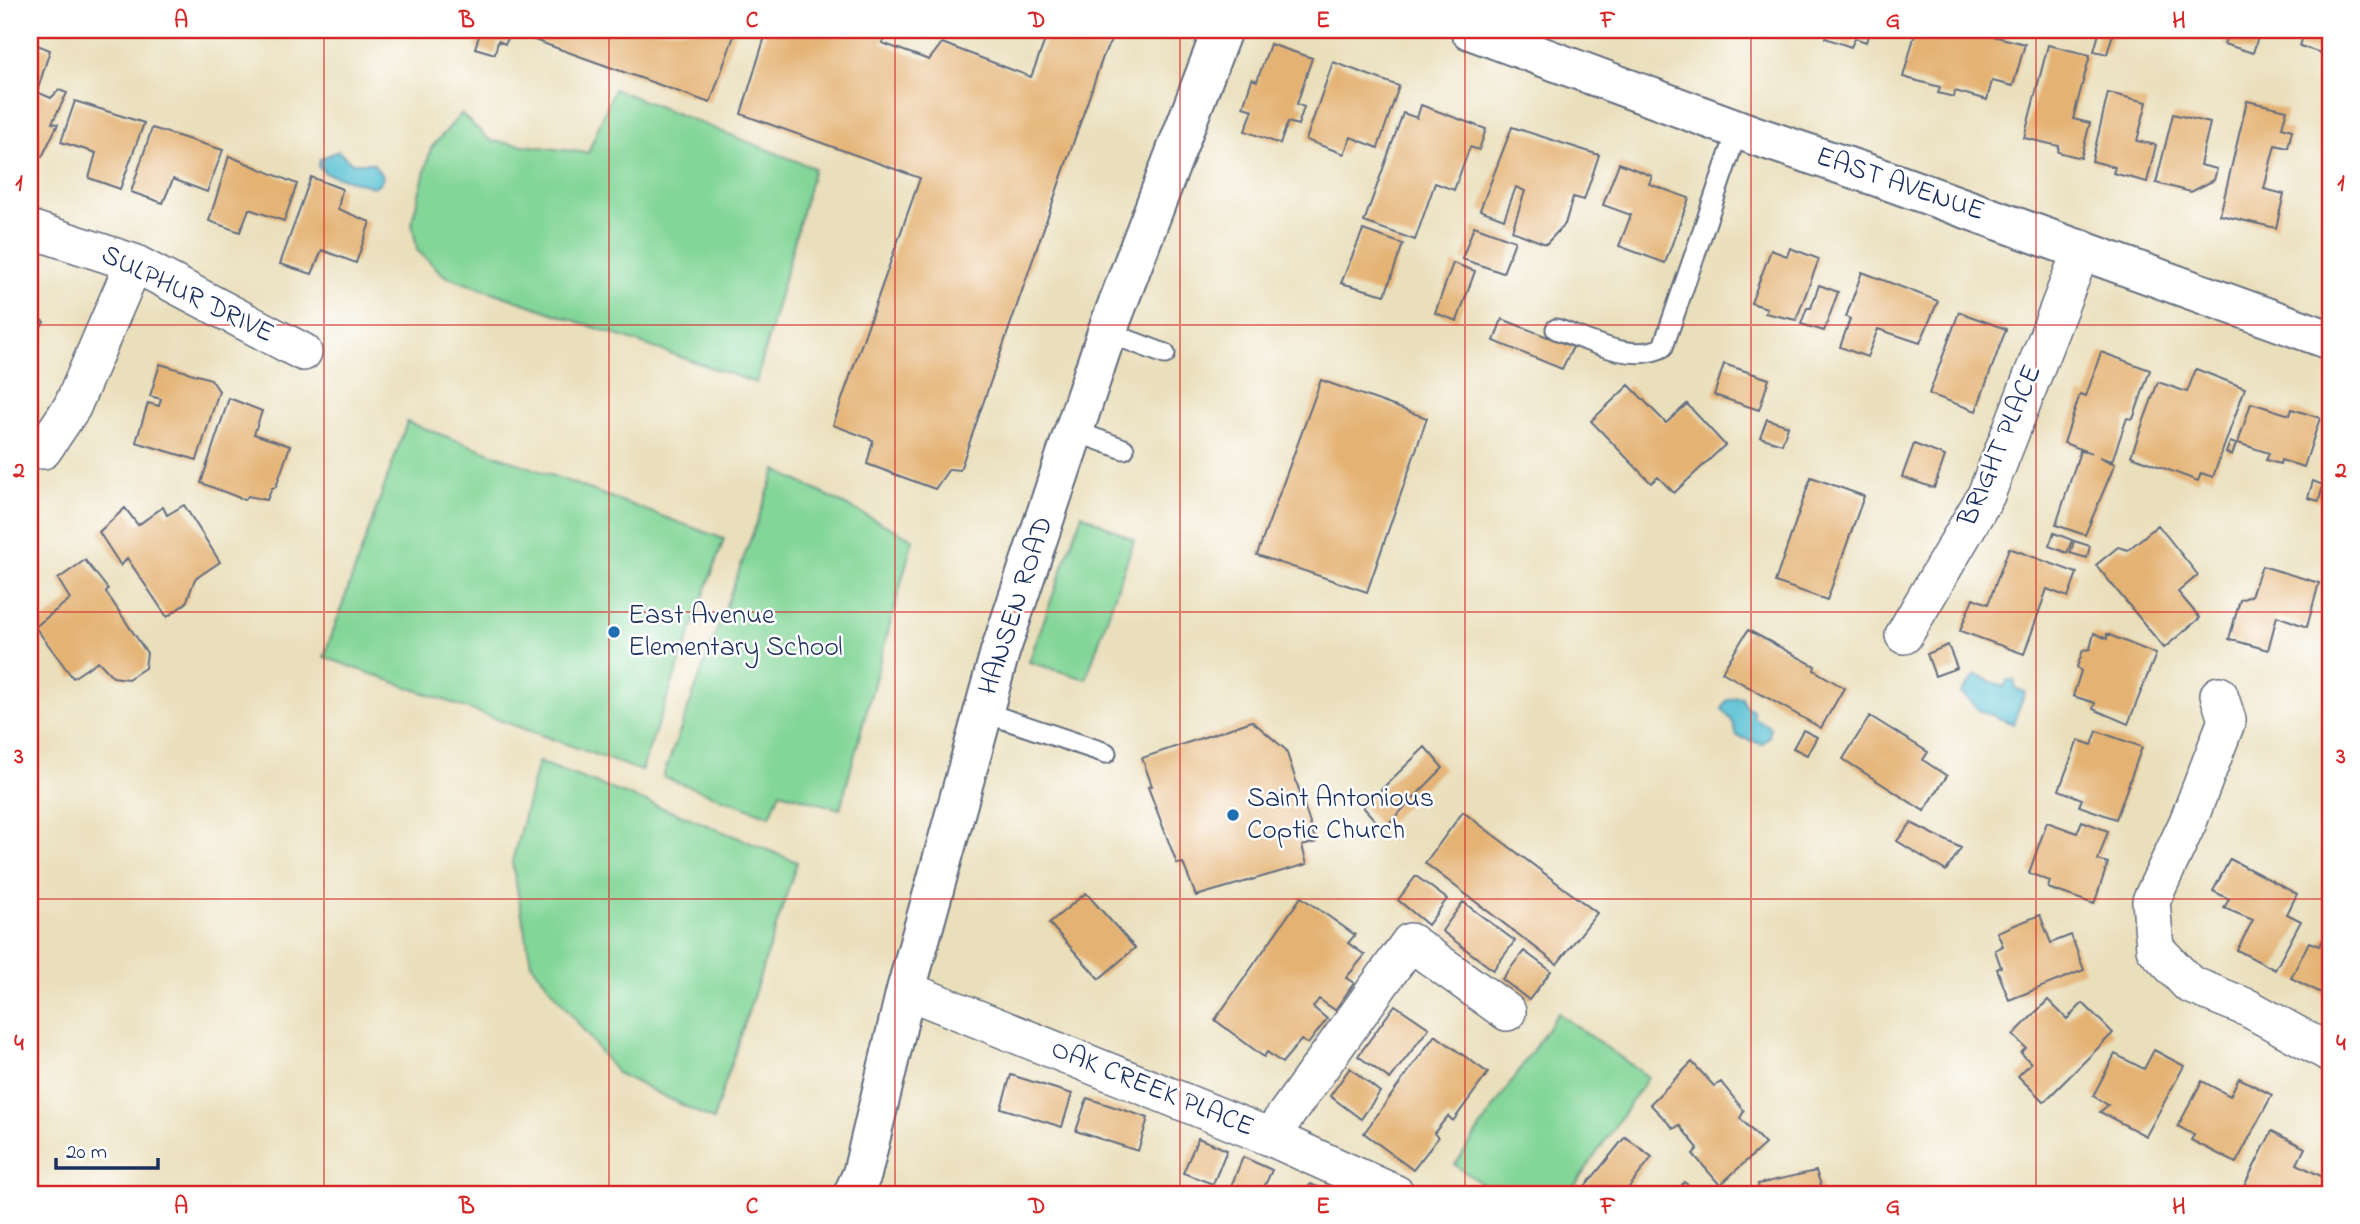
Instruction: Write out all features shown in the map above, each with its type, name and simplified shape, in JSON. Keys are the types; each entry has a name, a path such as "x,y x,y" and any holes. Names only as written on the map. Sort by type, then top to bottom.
{"street":[{"name":"HANSEN ROAD","path":"853,1194 862,1174 906,990 1000,652 1107,332 1222,30"},
{"name":"EAST AVENUE","path":"1470,30 2330,341"},
{"name":"SULPHUR DRIVE","path":"30,229 134,263 303,352"},
{"name":"BRIGHT PLACE","path":"1904,635 1986,495 2082,250"},
{"path":"43,450 72,407 134,263"},
{"path":"2219,695 2227,720 2188,822 2151,901 2155,948 2189,984 2248,1008 2330,1053"},
{"path":"1270,1137 1410,942 1507,1012"},
{"name":"OAK CREEK PLACE","path":"906,990 1270,1137 1396,1194"}],"lane":[{"path":"1556,329 1612,348 1645,353 1663,346 1738,129"},
{"path":"1107,332 1165,354"},
{"path":"1074,431 1124,449"},
{"path":"983,712 1106,753"}],"green space":[{"path":"614,89 814,168 756,383 445,276 417,250 412,221 431,148 461,114 491,141 588,153"},
{"path":"407,422 724,539 641,771 324,657"},
{"path":"776,470 913,539 840,809 780,792 770,816 663,777"},
{"path":"1082,514 1134,540 1086,679 1029,662"},
{"path":"538,762 690,818 797,862 713,1120 617,1073 531,963 512,862"},
{"path":"1558,1013 1648,1077 1569,1194 1496,1194 1455,1165"}],"water":[{"path":"338,151 352,163 373,163 383,177 380,183 373,187 325,173 318,166 320,159"},
{"path":"1976,675 2004,687 2008,680 2014,680 2016,689 2025,692 2013,724 1979,710 1961,693"},
{"path":"1742,698 1745,706 1753,710 1754,718 1770,727 1769,737 1762,744 1737,736 1732,721 1722,709 1726,701"}],"building":[{"path":"462,30 736,30 710,103 512,32 505,44 498,41 495,54 475,48 479,36"},
{"path":"767,30 888,30 882,43 929,60 942,43 1031,77 1049,30 1117,30 1104,54 960,470 949,469 935,489 867,464 873,440 833,425 920,178 741,114"},
{"path":"1691,30 1719,30 1717,38"},
{"path":"1828,30 1870,30 1866,42 1855,38 1851,47 1825,38"},
{"path":"1916,30 1969,30 2025,44 2013,86 1992,81 1987,100 1955,91 1954,97 1938,93 1940,87 1903,77"},
{"path":"2100,30 2114,30 2107,54 2094,51"},
{"path":"2229,30 2260,30 2253,53 2224,44"},
{"path":"2305,30 2330,30 2330,56 2300,46"},
{"path":"30,42 50,50 37,92 51,98 59,90 67,93 52,123 58,124 42,157 30,153"},
{"path":"1270,44 1312,58 1297,104 1304,107 1298,125 1288,122 1280,144 1245,131 1253,110 1243,107 1252,79 1257,81"},
{"path":"2048,45 2090,55 2073,119 2090,123 2081,158 2058,152 2059,146 2024,138"},
{"path":"1333,62 1399,86 1378,148 1351,137 1344,154 1306,140"},
{"path":"2108,93 2147,102 2137,141 2156,145 2147,182 2113,173 2115,167 2092,161"},
{"path":"75,101 144,123 120,189 89,178 96,153 61,142"},
{"path":"2247,101 2287,110 2282,127 2292,130 2288,148 2275,145 2264,189 2284,194 2276,228 2220,215"},
{"path":"1421,105 1486,129 1479,150 1470,147 1454,190 1435,183 1415,240 1364,222 1403,113 1417,118"},
{"path":"2173,114 2210,123 2200,165 2217,169 2214,180 2191,192 2156,183"},
{"path":"1512,127 1599,155 1584,200 1573,197 1565,224 1546,244 1512,231 1525,191 1516,187 1504,219 1480,210"},
{"path":"152,128 223,150 207,192 173,179 163,203 131,192"},
{"path":"229,156 297,184 284,221 249,209 240,232 209,221"},
{"path":"1619,163 1652,176 1649,184 1689,198 1665,263 1619,246 1631,215 1603,205"},
{"path":"311,177 342,189 338,209 370,222 356,263 322,250 312,274 280,264"},
{"path":"1474,226 1515,241 1503,273 1462,259"},
{"path":"1363,230 1403,244 1385,295 1341,283"},
{"path":"1790,248 1819,259 1796,320 1765,313 1767,308 1751,303 1771,250 1787,256"},
{"path":"1453,263 1475,271 1457,321 1435,313"},
{"path":"1862,272 1938,301 1920,343 1878,329 1867,357 1840,347 1850,319 1846,317"},
{"path":"1819,285 1838,292 1824,331 1801,324 1807,308 1811,308"},
{"path":"30,312 44,322 30,343"},
{"path":"1959,312 2006,329 1976,411 1929,394"},
{"path":"1502,319 1573,347 1562,369 1494,341"},
{"path":"2101,352 2150,370 2133,419 2127,418 2112,461 2099,457 2115,464 2085,535 2056,525 2080,451 2092,453 2064,443 2080,394 2086,396"},
{"path":"160,364 211,379 219,391 197,460 136,442 148,403 159,406 161,399 150,396"},
{"path":"1724,364 1769,379 1759,410 1714,395"},
{"path":"2196,369 2245,388 2213,477 2201,473 2198,481 2131,456 2158,382 2187,392"},
{"path":"1321,380 1427,418 1367,592 1257,555"},
{"path":"1629,385 1666,423 1687,404 1725,445 1674,493 1658,477 1651,483 1591,421"},
{"path":"229,398 262,411 254,434 290,446 276,487 272,488 267,500 248,496 245,500 201,483"},
{"path":"2251,403 2290,415 2292,409 2320,418 2304,467 2281,460 2280,464 2266,460 2269,453 2238,443"},
{"path":"1767,419 1788,426 1782,444 1760,437"},
{"path":"2230,442 2236,444 2232,455 2226,453"},
{"path":"1914,444 1945,456 1934,488 1902,477"},
{"path":"1811,477 1864,496 1827,600 1775,582"},
{"path":"2313,481 2323,485 2319,501 2308,498"},
{"path":"184,505 220,562 195,579 186,603 167,617 127,558 121,566 99,532 125,508 138,525 163,507 167,515"},
{"path":"2158,525 2198,575 2178,592 2200,618 2164,648 2096,565 2118,547 2128,550"},
{"path":"2054,533 2072,540 2067,553 2049,546"},
{"path":"2074,541 2090,546 2087,558 2070,553"},
{"path":"2009,548 2077,573 2068,597 2047,589 2024,654 1960,631 1973,598 1988,604"},
{"path":"85,560 108,589 106,592 147,653 145,668 128,679 113,677 98,661 73,678 35,627 70,599 58,579"},
{"path":"2262,566 2319,583 2307,627 2277,616 2268,650 2229,639 2240,600 2251,596"},
{"path":"1748,630 1815,666 1814,670 1844,688 1821,728 1722,672"},
{"path":"2094,633 2107,639 2107,634 2156,654 2128,724 2093,709 2095,703 2073,696 2081,671 2077,667 2083,650 2090,649"},
{"path":"1948,645 1957,668 1935,676 1927,654"},
{"path":"1870,716 1928,752 1923,760 1947,776 1924,811 1843,759"},
{"name":"Saint Antonious Coptic Church","path":"1252,721 1286,750 1316,842 1302,846 1307,864 1196,896 1183,863 1177,864 1148,787 1152,786 1142,758"},
{"path":"1803,730 1817,737 1807,755 1793,748"},
{"path":"2097,731 2142,747 2116,819 2079,806 2082,799 2059,790 2078,740 2092,745"},
{"path":"1425,747 1443,768 1383,829 1363,807"},
{"path":"1463,812 1597,913 1557,964 1425,863"},
{"path":"2082,821 2108,831 2098,860 2108,863 2094,904 2048,888 2050,881 2029,873 2047,822 2077,833"},
{"path":"1911,823 1961,848 1946,871 1897,841"},
{"path":"2230,859 2297,894 2287,914 2301,921 2275,970 2237,950 2253,920 2224,908 2229,899 2213,891"},
{"path":"1416,876 1447,899 1428,925 1398,900"},
{"path":"1086,893 1135,948 1099,979 1049,923"},
{"path":"1301,897 1355,935 1348,943 1365,955 1346,978 1354,983 1335,1010 1319,999 1313,1007 1327,1019 1308,1044 1301,1040 1282,1063 1267,1052 1264,1057 1215,1020"},
{"path":"1463,902 1515,941 1493,970 1442,931"},
{"path":"2040,915 2051,943 2071,935 2084,970 2009,1000 1997,969 2001,967 1995,950 2003,946 1997,932"},
{"path":"2330,930 2330,989 2327,996 2291,978 2309,942 2319,946"},
{"path":"1524,951 1551,971 1529,1000 1502,979"},
{"path":"2048,1000 2067,1019 2083,1003 2113,1033 2044,1102 2018,1076 2031,1063 2021,1053 2026,1048 2013,1035"},
{"path":"1395,1005 1429,1028 1390,1079 1358,1056"},
{"path":"1435,1035 1488,1073 1453,1121 1448,1116 1434,1133 1438,1138 1413,1170 1364,1133"},
{"path":"2154,1050 2184,1066 2146,1136 2100,1112 2108,1105 2093,1096 2115,1054 2144,1069"},
{"path":"1692,1062 1714,1086 1721,1082 1744,1111 1740,1118 1765,1144 1720,1185 1693,1154 1698,1148 1679,1125 1674,1129 1650,1104"},
{"path":"1350,1068 1380,1092 1361,1119 1330,1096"},
{"path":"1011,1075 1072,1094 1062,1127 1001,1108"},
{"path":"2239,1078 2272,1095 2236,1163 2191,1140 2194,1135 2178,1126 2202,1081 2230,1096"},
{"path":"1087,1098 1148,1118 1138,1151 1076,1131"},
{"path":"2272,1131 2305,1148 2297,1164 2325,1178 2317,1194 2240,1194"},
{"path":"1625,1137 1652,1157 1624,1194 1593,1194 1584,1188"},
{"path":"1198,1138 1227,1150 1213,1184 1183,1173"},
{"path":"1243,1157 1272,1170 1261,1194 1229,1191"},
{"path":"1816,1171 1824,1194 1760,1194 1758,1184"},
{"path":"1684,1182 1701,1194 1676,1194"},
{"path":"1310,1184 1336,1194 1306,1194"}],"place":[{"name":"East Avenue Elementary School","path":"614,632"},
{"name":"Saint Antonious Coptic Church","path":"1233,815"}]}
